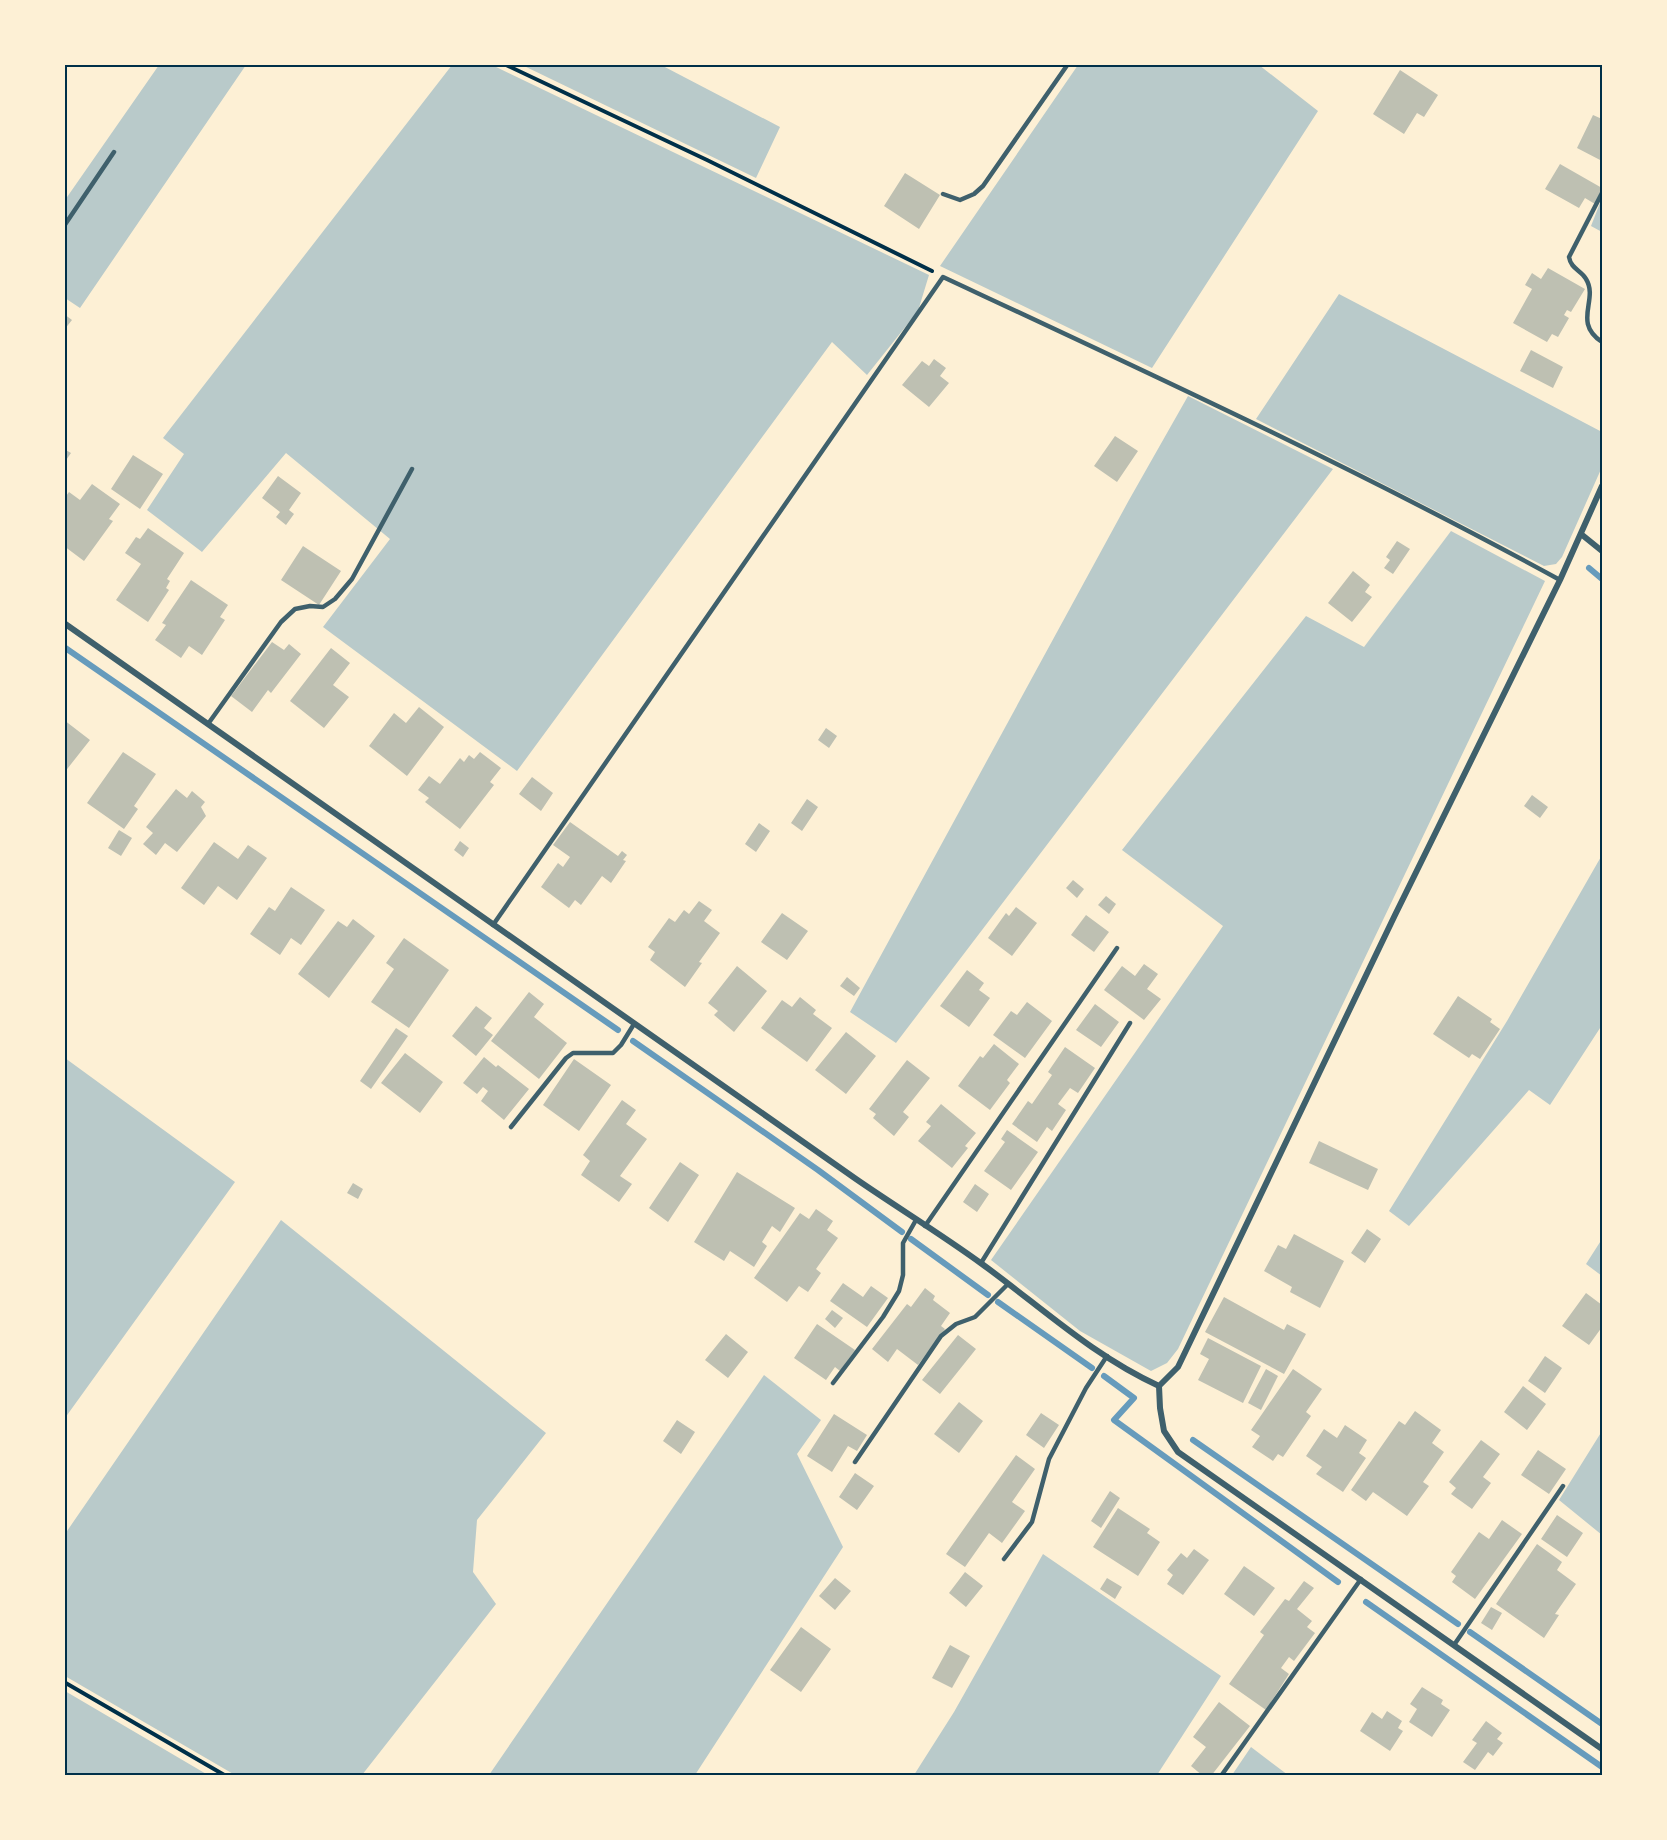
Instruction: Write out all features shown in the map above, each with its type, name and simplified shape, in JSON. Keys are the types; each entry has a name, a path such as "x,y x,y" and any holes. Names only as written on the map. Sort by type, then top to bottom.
{"street":[{"path":"1602,486 1560,580 1395,915 1178,1368 1159,1386 1164,1431 1178,1452 1602,1749"},
{"path":"1581,534 1602,551"},
{"path":"64,622 493,925 981,1263 1077,1337 1142,1378 1159,1386"}],"lane":[{"path":"944,194 960,200 974,194 983,186 1068,64"},
{"path":"64,226 114,152"},
{"path":"1602,193 1569,257 1570,263 1586,279 1590,332 1602,342"},
{"path":"493,925 943,277 1170,382 1441,515 1560,580"},
{"path":"208,724 280,622 295,609 310,606 323,607 335,599 352,579 412,469"},
{"path":"925,1226 1117,948"},
{"path":"511,1127 566,1058 573,1053 613,1053 634,1023"},
{"path":"981,1263 1130,1023"},
{"path":"833,1383 883,1317 899,1291 903,1275 903,1243 916,1220"},
{"path":"855,1462 941,1336 956,1324 975,1317 1008,1284"},
{"path":"1004,1559 1032,1522 1049,1459 1086,1388 1107,1356"},
{"path":"1454,1645 1563,1486"},
{"path":"1221,1776 1361,1579"}],"path":[{"path":"504,64 707,160 943,277"},
{"path":"64,1682 226,1776"}],"shaded area":[{"path":"159,65 246,65 80,308 65,298 65,200"},
{"path":"452,65 492,65 929,275 918,311 867,375 832,342 517,771 323,627 390,539 286,453 202,552 147,510 184,454 163,438"},
{"path":"522,65 661,65 780,127 756,178"},
{"path":"1078,65 1259,65 1318,111 1152,368 940,266"},
{"path":"1602,198 1602,232 1591,226"},
{"path":"1339,294 1602,432 1602,467 1562,557 1556,564 1544,566 1256,419"},
{"path":"1188,396 1333,469 896,1043 850,1012"},
{"path":"1451,531 1545,581 1178,1349 1167,1363 1151,1371 1080,1331 991,1260 1223,926 1122,850 1306,616 1364,647"},
{"path":"1602,855 1602,1025 1550,1105 1529,1090 1409,1226 1389,1211 1507,1021"},
{"path":"65,1058 235,1182 65,1418"},
{"path":"281,1220 546,1433 477,1520 473,1572 496,1604 362,1775 235,1775 65,1676 65,1534"},
{"path":"1602,1239 1602,1276 1586,1264"},
{"path":"764,1375 821,1420 797,1454 843,1547 695,1775 489,1775"},
{"path":"1602,1431 1602,1535 1559,1500"},
{"path":"1043,1554 1221,1676 1157,1775 914,1775 954,1712"},
{"path":"65,1691 208,1775 65,1775"},
{"path":"1251,1747 1288,1775 1232,1775"}],"building":[{"path":"1400,70 1438,95 1424,117 1417,113 1404,134 1373,114"},
{"path":"1593,115 1602,119 1602,161 1577,148"},
{"path":"1560,164 1602,188 1595,204 1585,198 1579,208 1545,189"},
{"path":"905,173 940,195 919,229 884,206"},
{"path":"1548,268 1585,289 1571,312 1567,310 1564,315 1569,318 1558,337 1552,334 1547,342 1513,323 1532,289 1525,285 1532,273 1541,279"},
{"path":"64,314 72,320 64,330"},
{"path":"1531,350 1563,367 1553,388 1520,371"},
{"path":"934,359 946,368 940,376 949,383 929,407 902,385 922,361 929,366"},
{"path":"1115,436 1138,451 1117,482 1094,466"},
{"path":"64,449 71,453 64,463"},
{"path":"133,455 163,474 140,509 111,489"},
{"path":"278,476 301,493 289,510 294,514 286,525 276,517 280,512 262,498"},
{"path":"92,484 120,504 109,519 113,521 84,561 64,546 64,499 69,492 80,500"},
{"path":"148,528 184,553 167,579 170,581 166,588 169,590 148,622 116,600 141,564 125,553 136,537 140,539"},
{"path":"1397,541 1410,549 1393,574 1384,568 1390,560 1386,557"},
{"path":"303,546 341,571 319,605 281,580"},
{"path":"1353,571 1370,585 1365,592 1372,597 1352,622 1328,603"},
{"path":"191,580 228,605 220,617 225,620 202,655 189,646 181,658 155,640 166,625 162,623"},
{"path":"272,642 284,650 289,644 301,654 271,693 268,690 252,712 231,696"},
{"path":"331,648 350,663 333,685 349,697 324,728 290,701"},
{"path":"419,707 444,727 407,776 369,746 394,713 406,723"},
{"path":"64,720 90,740 64,773"},
{"path":"826,728 837,736 829,748 818,740"},
{"path":"123,752 156,774 134,806 138,809 124,829 87,803"},
{"path":"480,752 501,768 490,782 494,785 460,829 425,802 429,798 418,790 429,776 440,784 460,758 464,762 469,755 474,759"},
{"path":"532,777 553,793 541,811 519,794"},
{"path":"176,789 187,798 192,791 205,802 201,807 206,816 177,852 165,843 156,855 143,844 153,833 146,827"},
{"path":"1532,795 1548,807 1540,818 1524,806"},
{"path":"807,799 818,807 802,831 791,823"},
{"path":"570,822 618,856 622,851 627,855 623,860 626,861 611,883 602,876 581,905 575,900 569,908 541,887 558,863 563,867 570,857 553,845"},
{"path":"759,823 770,831 756,852 745,844"},
{"path":"119,830 132,838 121,856 108,848"},
{"path":"460,841 469,848 463,857 454,850"},
{"path":"214,842 238,859 248,845 267,858 237,900 218,886 204,905 181,888"},
{"path":"1073,880 1084,889 1077,898 1066,888"},
{"path":"291,887 325,910 301,945 291,938 280,955 250,934 269,907 275,911"},
{"path":"1106,896 1116,904 1109,914 1098,905"},
{"path":"699,901 712,910 704,921 720,933 699,962 702,963 685,987 650,960 655,952 648,947 669,918 675,922 684,910 689,914"},
{"path":"1016,907 1037,923 1012,956 988,938 1006,913 1009,916"},
{"path":"782,913 808,931 787,960 761,942"},
{"path":"1086,915 1109,932 1094,952 1071,935"},
{"path":"353,919 375,936 329,998 298,974 338,921 347,927"},
{"path":"404,938 449,970 409,1028 371,1002 394,969 386,963"},
{"path":"1144,964 1158,974 1147,989 1161,999 1144,1020 1104,990 1122,966 1135,976"},
{"path":"737,966 767,991 734,1032 714,1015 718,1011 708,1003"},
{"path":"967,970 984,983 979,990 990,998 969,1027 940,1006"},
{"path":"847,977 860,988 854,996 840,986"},
{"path":"529,992 544,1004 534,1017 567,1043 539,1079 491,1041"},
{"path":"1458,996 1492,1019 1490,1022 1500,1029 1480,1059 1472,1054 1469,1058 1433,1034"},
{"path":"800,997 816,1010 813,1014 832,1028 807,1062 761,1028 782,1000 792,1007"},
{"path":"1027,1002 1052,1021 1025,1058 993,1035 1011,1011 1017,1015"},
{"path":"1095,1004 1119,1022 1101,1047 1076,1030"},
{"path":"476,1006 492,1018 484,1028 493,1035 476,1056 452,1036"},
{"path":"396,1028 408,1036 371,1089 360,1081"},
{"path":"846,1032 876,1056 846,1094 815,1070"},
{"path":"994,1044 1019,1064 1007,1080 1010,1083 990,1110 958,1086 980,1056 983,1058"},
{"path":"1065,1047 1095,1068 1078,1093 1070,1088 1058,1104 1066,1110 1052,1131 1047,1127 1037,1142 1012,1124 1028,1101 1032,1104 1052,1075 1048,1072"},
{"path":"405,1053 443,1082 420,1113 381,1083"},
{"path":"484,1057 529,1089 504,1120 481,1101 488,1091 483,1087 477,1094 463,1083"},
{"path":"574,1059 611,1085 579,1131 543,1105"},
{"path":"907,1060 930,1078 903,1112 909,1117 894,1136 873,1118 876,1114 869,1109"},
{"path":"622,1100 636,1110 626,1124 647,1139 620,1176 632,1184 619,1202 581,1175 590,1161 583,1155"},
{"path":"941,1104 976,1133 965,1146 968,1148 952,1168 918,1141 931,1126 926,1122"},
{"path":"1007,1130 1038,1152 1011,1190 984,1171 1005,1142 1001,1139"},
{"path":"1319,1141 1378,1169 1368,1190 1309,1163"},
{"path":"680,1162 699,1175 668,1222 649,1208"},
{"path":"737,1172 795,1208 780,1232 772,1226 762,1242 767,1246 754,1267 730,1251 724,1261 694,1242"},
{"path":"353,1183 363,1189 358,1199 347,1193"},
{"path":"975,1184 989,1194 977,1212 963,1202"},
{"path":"816,1209 833,1221 827,1230 838,1238 816,1269 821,1273 808,1292 799,1286 787,1302 754,1278 800,1213 809,1219"},
{"path":"1367,1229 1381,1239 1365,1263 1351,1253"},
{"path":"1294,1234 1344,1261 1320,1308 1290,1292 1292,1287 1264,1271 1278,1245 1286,1249"},
{"path":"843,1283 863,1297 871,1286 888,1298 867,1327 830,1301"},
{"path":"925,1288 935,1296 933,1300 950,1313 941,1326 945,1329 918,1365 897,1349 888,1362 872,1349 907,1304 911,1307"},
{"path":"1586,1293 1602,1305 1602,1327 1589,1345 1562,1326"},
{"path":"1224,1297 1284,1330 1287,1324 1306,1334 1284,1374 1205,1332"},
{"path":"832,1310 843,1318 835,1328 825,1319"},
{"path":"817,1324 855,1350 840,1371 835,1367 826,1380 794,1358"},
{"path":"726,1334 748,1352 728,1378 705,1360"},
{"path":"958,1335 976,1349 940,1394 922,1380"},
{"path":"1208,1338 1261,1366 1243,1403 1198,1380 1209,1359 1200,1354"},
{"path":"1545,1356 1562,1368 1545,1393 1528,1381"},
{"path":"1266,1369 1278,1376 1261,1410 1248,1403"},
{"path":"1293,1369 1322,1389 1306,1412 1311,1416 1283,1457 1278,1454 1273,1461 1252,1447 1260,1436 1251,1430"},
{"path":"1523,1386 1546,1404 1527,1430 1504,1412"},
{"path":"959,1402 983,1421 959,1453 934,1434"},
{"path":"1415,1411 1441,1430 1432,1443 1444,1452 1423,1482 1429,1486 1407,1516 1373,1492 1366,1501 1351,1490 1399,1421 1405,1425"},
{"path":"1041,1413 1059,1425 1044,1448 1026,1435"},
{"path":"834,1414 867,1435 857,1451 848,1446 832,1472 807,1456"},
{"path":"677,1420 695,1432 681,1454 663,1441"},
{"path":"1345,1425 1367,1440 1359,1453 1366,1458 1343,1492 1316,1474 1322,1467 1306,1456 1324,1429 1337,1438"},
{"path":"1481,1440 1500,1454 1483,1477 1491,1483 1472,1509 1451,1494 1456,1488 1449,1482"},
{"path":"1538,1450 1566,1469 1549,1494 1521,1475"},
{"path":"1016,1455 1035,1469 1012,1502 1025,1511 1002,1543 989,1533 965,1567 946,1554"},
{"path":"855,1473 874,1486 857,1510 839,1497"},
{"path":"1110,1491 1120,1498 1101,1528 1091,1521"},
{"path":"1118,1508 1150,1529 1147,1533 1160,1542 1138,1576 1093,1547"},
{"path":"1557,1515 1583,1533 1567,1557 1541,1539"},
{"path":"1502,1520 1522,1534 1475,1599 1452,1582 1456,1576 1451,1572 1479,1532 1489,1539"},
{"path":"1537,1544 1562,1562 1557,1570 1576,1584 1555,1614 1559,1615 1544,1638 1496,1604"},
{"path":"1194,1549 1209,1560 1183,1595 1167,1584 1173,1575 1167,1570 1181,1553 1187,1558"},
{"path":"1244,1566 1275,1588 1254,1616 1224,1594"},
{"path":"965,1572 983,1586 966,1607 949,1593"},
{"path":"835,1578 851,1591 835,1610 819,1596"},
{"path":"1107,1578 1122,1587 1115,1599 1100,1589"},
{"path":"1304,1581 1314,1588 1297,1609 1312,1621 1307,1627 1315,1633 1294,1661 1289,1657 1281,1668 1289,1674 1266,1710 1229,1684 1264,1635 1260,1632 1285,1599 1289,1601"},
{"path":"1491,1607 1502,1613 1492,1630 1481,1623"},
{"path":"801,1627 831,1649 801,1692 770,1670"},
{"path":"950,1645 970,1656 952,1688 932,1678"},
{"path":"1422,1687 1443,1700 1441,1704 1450,1710 1432,1737 1409,1722 1417,1709 1410,1704"},
{"path":"1219,1702 1250,1726 1211,1776 1203,1776 1191,1766 1206,1747 1193,1737"},
{"path":"1387,1711 1402,1721 1398,1728 1403,1731 1390,1751 1360,1731 1372,1712 1382,1719"},
{"path":"1486,1721 1502,1733 1497,1739 1503,1743 1493,1756 1488,1752 1475,1770 1463,1762 1477,1743 1472,1740"}],"waterway":[{"path":"1589,568 1602,579"},
{"path":"64,647 618,1030"},
{"path":"633,1041 818,1170 902,1232"},
{"path":"911,1239 988,1295"},
{"path":"998,1302 1092,1368"},
{"path":"1104,1376 1134,1398 1114,1420 1338,1582"},
{"path":"1193,1440 1458,1624"},
{"path":"1366,1602 1602,1767"},
{"path":"1470,1632 1602,1724"}]}
